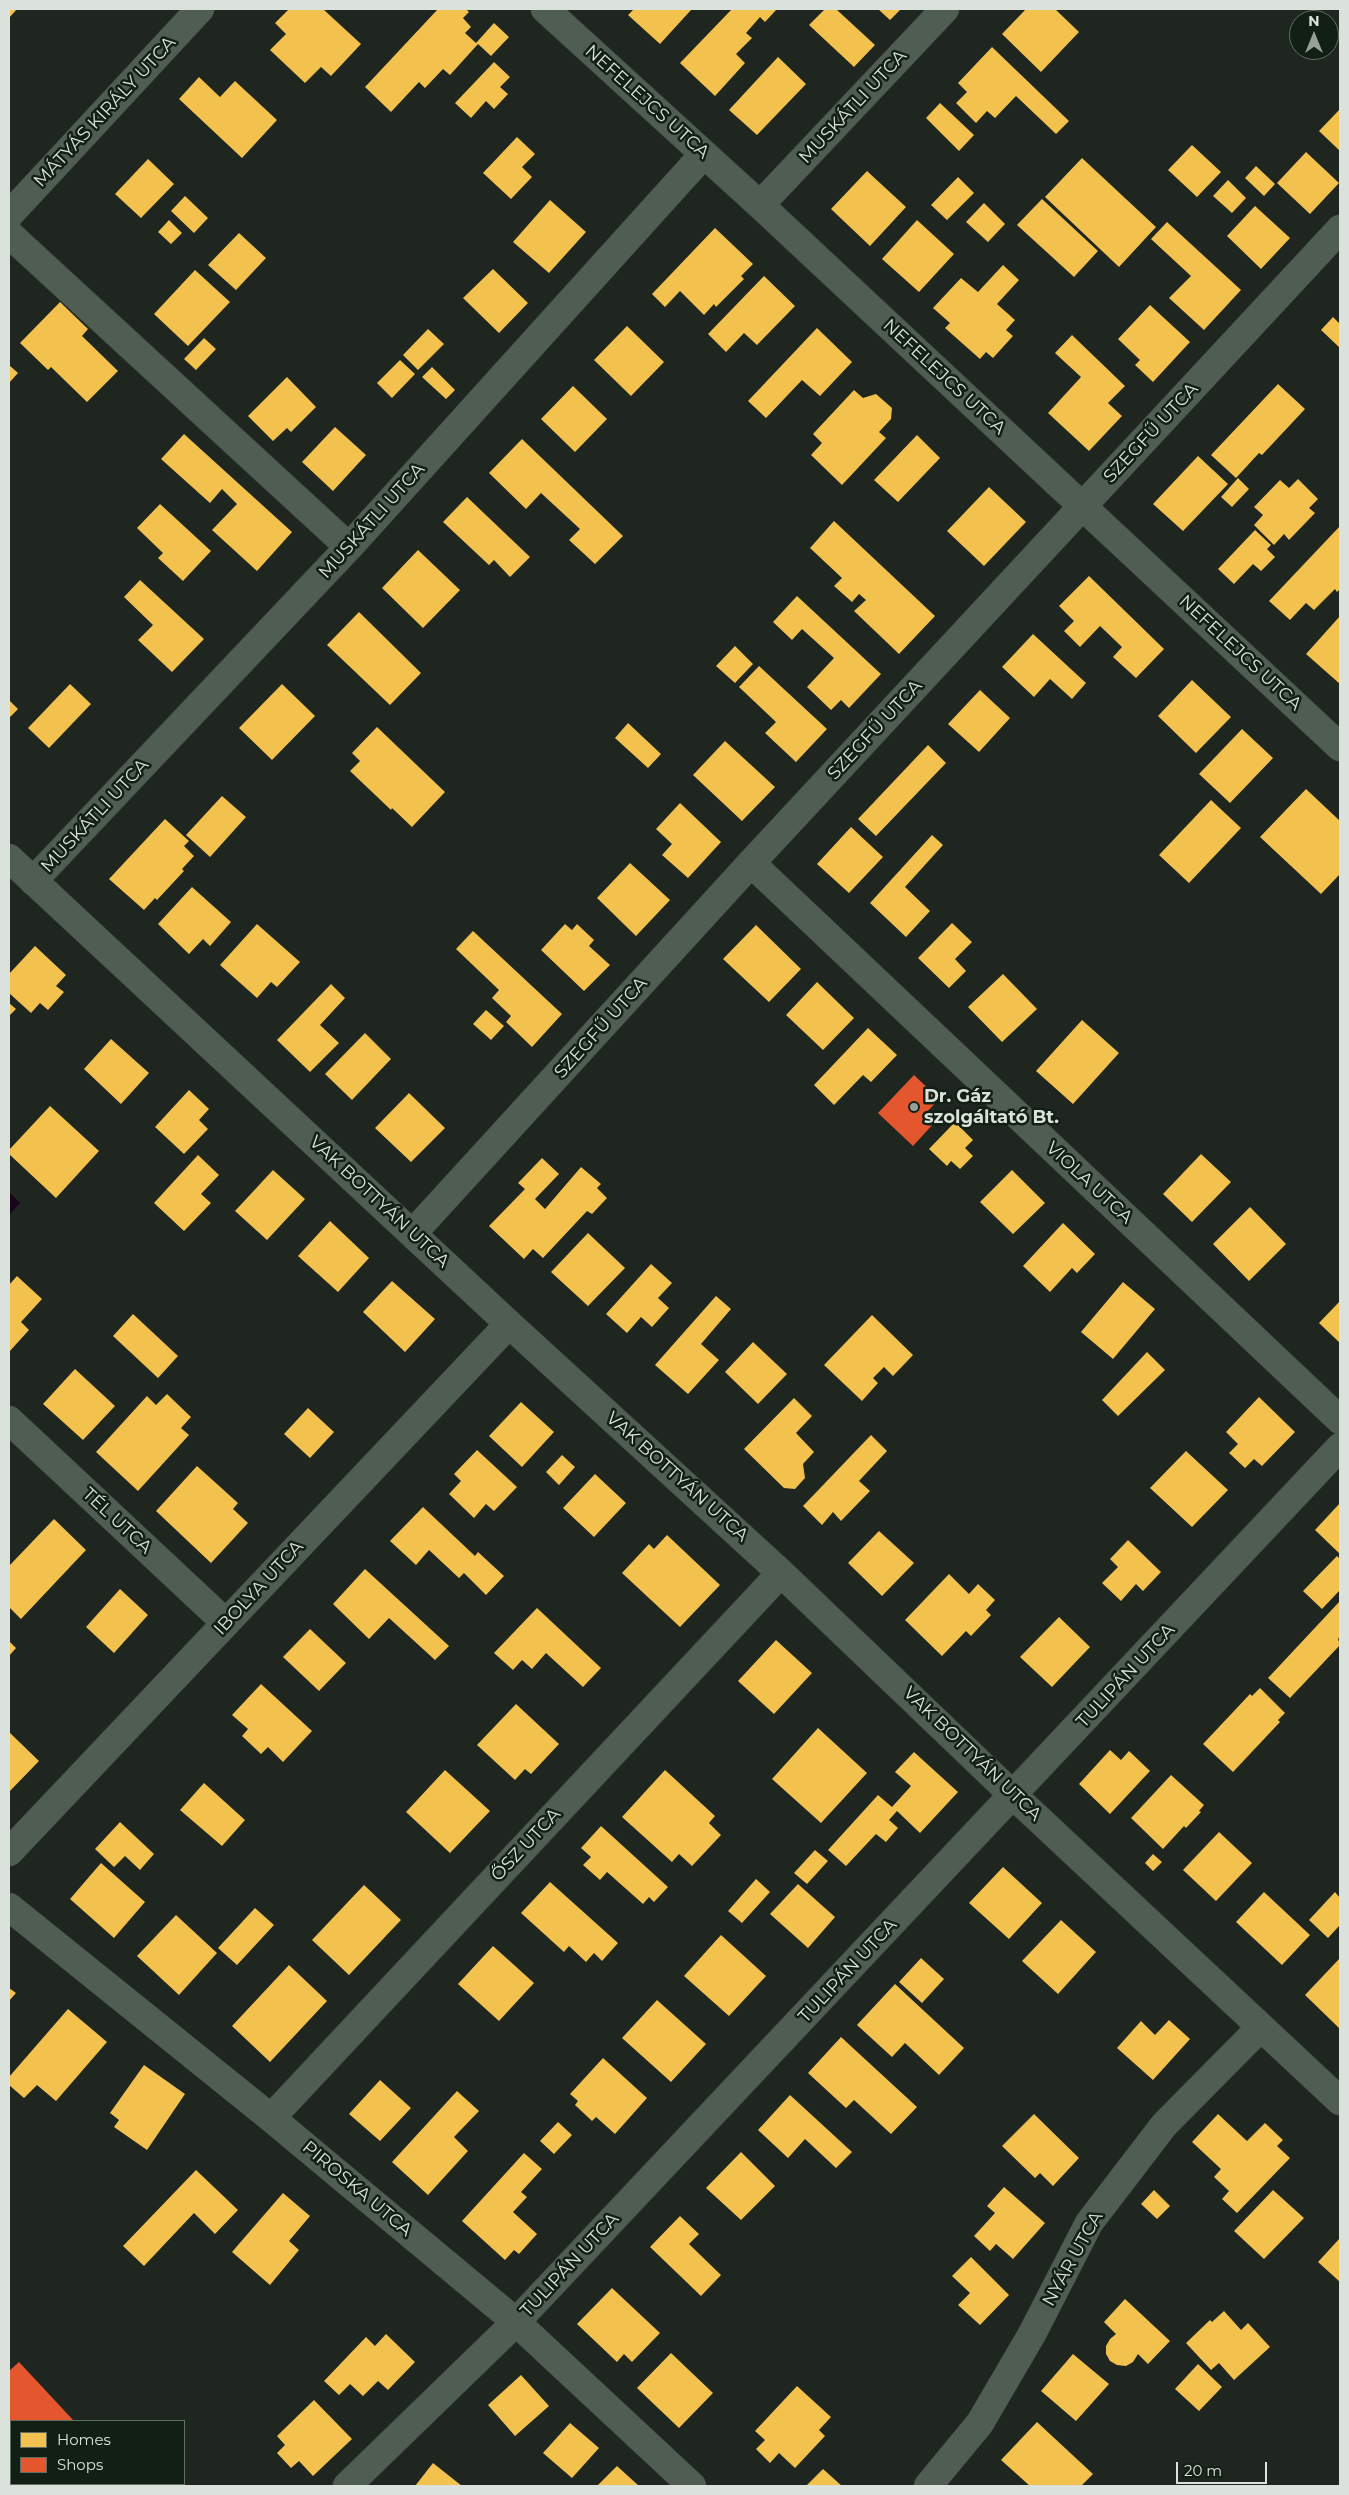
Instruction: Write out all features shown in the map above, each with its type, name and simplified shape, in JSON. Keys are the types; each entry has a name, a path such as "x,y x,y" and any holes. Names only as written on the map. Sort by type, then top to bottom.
{"street":[{"name":"MÁTYÁS KIRÁLY UTCA","path":"9,215 200,9"},
{"name":"NEFELEJCS UTCA","path":"546,9 760,205 1340,747"},
{"name":"MUSKÁTLI UTCA","path":"760,205 945,9"},
{"name":"MUSKÁTLI UTCA","path":"33,881 350,547 704,154"},
{"name":"SZEGFŰ UTCA","path":"413,1233 751,863 1340,229"},
{"path":"9,234 350,547"},
{"name":"VAK BOTTYÁN UTCA","path":"9,858 509,1324 782,1573 1014,1796 1340,2101"},
{"name":"VIOLA UTCA","path":"751,863 1340,1420"},
{"name":"IBOLYA UTCA","path":"9,1852 509,1324"},
{"name":"TÉL UTCA","path":"9,1420 226,1623"},
{"name":"TULIPÁN UTCA","path":"348,2486 516,2322 1014,1796 1340,1447"},
{"name":"ŐSZ UTCA","path":"271,2118 782,1573"},
{"name":"PIROSKA UTCA","path":"9,1907 271,2118 516,2322 692,2486"},
{"name":"NYÁR UTCA","path":"928,2486 980,2422 1032,2334 1089,2223 1164,2125 1261,2026"}],"shaded area":[{"path":"9,1192 20,1203 9,1215"}],"building: Homes":[{"path":"9,9 17,9 9,18"},
{"path":"289,9 323,9 361,44 331,76 321,67 305,83 270,50 286,34 275,23"},
{"path":"438,9 466,9 469,12 463,18 471,27 465,33 476,43 494,23 509,37 491,56 478,44 450,75 443,69 425,88 419,82 391,112 365,87"},
{"path":"634,9 691,10 660,44 628,15"},
{"path":"732,9 777,9 765,22 760,17 746,33 752,38 736,54 745,63 715,96 680,63"},
{"path":"825,9 836,9 875,45 854,67 809,25"},
{"path":"878,9 899,9 900,10 890,20"},
{"path":"1026,9 1055,9 1079,32 1041,72 1002,34"},
{"path":"992,47 1069,121 1056,134 1016,96 995,118 987,111 976,123 956,103 967,92 958,83"},
{"path":"778,57 806,84 757,135 729,110"},
{"path":"494,62 510,77 500,87 508,94 494,109 486,101 471,118 455,103"},
{"path":"199,77 220,97 235,81 277,120 242,158 179,99"},
{"path":"940,103 974,135 959,151 926,118"},
{"path":"1340,109 1340,151 1319,131"},
{"path":"517,137 535,154 522,167 532,177 511,199 483,173"},
{"path":"1192,145 1221,172 1197,197 1168,170"},
{"path":"1306,152 1339,183 1310,214 1277,183"},
{"path":"1082,158 1156,227 1119,267 1045,197"},
{"path":"148,159 174,184 141,218 115,194"},
{"path":"1256,166 1275,184 1264,196 1245,178"},
{"path":"867,171 906,207 870,246 831,209"},
{"path":"958,177 974,193 947,220 931,205"},
{"path":"1228,180 1246,198 1232,213 1213,196"},
{"path":"185,196 208,218 194,233 171,211"},
{"path":"1042,199 1098,251 1074,277 1017,225"},
{"path":"550,200 586,232 549,273 513,242"},
{"path":"984,203 1005,224 988,242 966,222"},
{"path":"1255,206 1290,238 1261,269 1227,236"},
{"path":"169,220 182,233 171,244 158,232"},
{"path":"917,220 954,254 919,292 882,259"},
{"path":"1167,222 1241,290 1204,330 1169,298 1191,276 1151,239"},
{"path":"715,228 753,264 741,276 744,279 716,307 714,304 704,315 680,291 665,307 652,294"},
{"path":"239,233 266,258 236,290 208,265"},
{"path":"1003,265 1019,280 997,304 1015,320 1006,330 1013,336 993,358 986,352 980,359 945,328 950,323 933,308 961,278 978,292"},
{"path":"493,269 528,303 499,333 463,298"},
{"path":"195,270 230,302 188,346 154,314"},
{"path":"764,276 795,306 757,345 744,333 726,352 708,334"},
{"path":"60,302 88,329 82,336 118,371 87,402 51,367 48,370 20,343"},
{"path":"1150,305 1190,342 1153,382 1135,365 1140,360 1118,339"},
{"path":"1333,317 1340,324 1340,348 1321,330"},
{"path":"627,326 664,362 631,396 594,360"},
{"path":"817,328 852,362 820,396 802,380 766,418 748,401"},
{"path":"428,329 444,344 418,370 403,355"},
{"path":"1072,335 1125,386 1108,403 1122,416 1089,451 1048,413 1081,377 1055,353"},
{"path":"204,338 216,349 196,370 184,359"},
{"path":"400,360 415,374 392,398 377,383"},
{"path":"9,365 18,373 9,383"},
{"path":"432,367 455,390 446,399 422,377"},
{"path":"287,377 316,407 291,432 287,428 273,441 248,416"},
{"path":"1278,384 1305,409 1262,455 1259,453 1236,478 1211,455"},
{"path":"573,386 607,419 575,452 541,419"},
{"path":"854,390 863,398 876,394 892,408 891,419 879,432 886,438 842,485 811,455 822,443 813,434"},
{"path":"335,427 366,455 333,491 302,462"},
{"path":"184,434 292,532 257,571 212,530 237,504 222,489 210,503 161,459"},
{"path":"917,435 940,458 898,502 874,480"},
{"path":"522,439 623,536 595,564 569,540 580,529 541,493 526,509 489,473"},
{"path":"1198,456 1228,484 1183,531 1153,504"},
{"path":"1238,478 1249,489 1232,507 1221,497"},
{"path":"1298,479 1318,499 1309,508 1315,513 1289,540 1284,534 1274,545 1254,525 1263,515 1254,507 1280,480 1289,488"},
{"path":"989,487 1026,522 984,566 947,531"},
{"path":"467,497 530,557 510,577 494,560 489,565 443,522"},
{"path":"160,504 211,551 183,581 158,558 163,553 137,528"},
{"path":"834,521 935,616 899,654 854,611 866,600 859,594 852,602 834,586 842,578 810,548"},
{"path":"1340,526 1340,589 1337,592 1335,589 1314,610 1306,603 1290,620 1269,601"},
{"path":"1255,530 1271,545 1267,549 1275,557 1261,571 1253,564 1234,584 1218,569"},
{"path":"418,550 460,590 423,628 382,588"},
{"path":"1089,576 1164,649 1136,678 1113,657 1122,647 1100,626 1080,647 1064,631 1074,621 1059,606"},
{"path":"140,580 204,639 172,672 138,640 153,625 124,597"},
{"path":"797,596 881,674 849,708 841,700 831,710 807,687 834,658 802,629 792,640 773,622"},
{"path":"359,612 421,673 390,705 327,645"},
{"path":"1340,616 1340,684 1306,654"},
{"path":"1033,634 1086,683 1072,699 1050,679 1034,697 1002,667"},
{"path":"735,646 753,664 735,683 716,666"},
{"path":"759,666 827,729 796,762 765,733 776,722 739,687"},
{"path":"1192,680 1231,717 1196,753 1158,716"},
{"path":"70,684 91,704 49,748 28,728"},
{"path":"282,684 315,716 272,760 239,728"},
{"path":"980,690 1010,718 979,752 948,724"},
{"path":"9,700 18,709 9,718"},
{"path":"628,723 661,754 648,768 615,738"},
{"path":"377,727 445,792 412,827 350,771 360,761 352,753"},
{"path":"1242,729 1273,758 1230,803 1199,774"},
{"path":"725,741 775,787 742,821 693,775"},
{"path":"928,745 946,763 876,836 858,819"},
{"path":"1306,789 1340,821 1340,874 1321,894 1260,837"},
{"path":"222,796 246,817 210,857 186,835"},
{"path":"1211,800 1241,828 1189,883 1159,855"},
{"path":"680,803 721,842 688,878 662,855 672,844 656,829"},
{"path":"165,819 189,841 184,846 194,856 182,869 184,871 157,900 155,898 144,910 109,879"},
{"path":"851,827 883,857 849,893 817,864"},
{"path":"932,835 943,845 905,887 930,911 906,937 870,903"},
{"path":"630,863 670,900 636,936 597,898"},
{"path":"192,887 231,922 210,946 203,939 189,954 158,924"},
{"path":"952,923 972,942 955,959 966,971 949,988 918,958"},
{"path":"257,924 300,962 277,987 271,982 257,998 220,965"},
{"path":"565,924 572,930 577,924 594,940 589,946 610,965 584,991 541,950"},
{"path":"756,925 801,969 769,1002 723,959"},
{"path":"473,931 562,1014 532,1047 506,1022 511,1016 492,998 499,990 456,949"},
{"path":"35,946 66,975 56,986 64,992 48,1010 40,1003 31,1013 9,993 9,974"},
{"path":"1003,974 1037,1009 1002,1042 968,1007"},
{"path":"817,982 854,1018 823,1050 786,1015"},
{"path":"331,984 345,998 320,1025 339,1043 310,1072 277,1040"},
{"path":"9,1003 16,1009 9,1016"},
{"path":"486,1010 504,1026 491,1040 473,1024"},
{"path":"1082,1020 1119,1053 1073,1104 1036,1071"},
{"path":"868,1028 897,1055 871,1082 863,1075 834,1105 814,1085"},
{"path":"365,1033 391,1059 352,1100 325,1074"},
{"path":"111,1039 149,1073 121,1104 84,1069"},
{"path":"189,1090 209,1109 199,1120 208,1129 184,1154 155,1127"},
{"path":"409,1093 445,1128 411,1162 375,1128"},
{"path":"50,1106 99,1151 56,1198 9,1154 9,1150"},
{"path":"955,1122 973,1140 965,1148 973,1156 960,1169 951,1161 947,1166 929,1149"},
{"path":"1201,1154 1231,1182 1192,1222 1163,1194"},
{"path":"198,1155 219,1175 201,1194 211,1203 184,1231 154,1203"},
{"path":"542,1158 559,1174 535,1199 545,1209 581,1167 601,1184 597,1188 607,1198 592,1214 587,1211 543,1258 533,1249 524,1259 489,1226 525,1189 518,1183"},
{"path":"273,1170 305,1199 267,1240 235,1211"},
{"path":"1012,1170 1045,1203 1013,1234 980,1202"},
{"path":"1250,1207 1286,1244 1249,1281 1213,1244"},
{"path":"330,1221 369,1258 338,1292 298,1256"},
{"path":"1063,1223 1095,1254 1077,1273 1072,1268 1050,1292 1023,1266"},
{"path":"588,1233 625,1268 588,1306 551,1272"},
{"path":"651,1264 672,1283 658,1298 669,1308 652,1327 641,1317 627,1333 606,1314"},
{"path":"17,1276 42,1299 21,1322 29,1330 9,1352 9,1285"},
{"path":"392,1281 435,1319 405,1352 363,1312"},
{"path":"1123,1282 1155,1309 1113,1359 1081,1332"},
{"path":"716,1296 731,1309 701,1344 719,1360 688,1394 655,1365"},
{"path":"1340,1301 1340,1343 1319,1323"},
{"path":"133,1314 178,1356 158,1378 113,1336"},
{"path":"872,1315 913,1355 893,1376 884,1367 873,1378 878,1383 862,1401 824,1365"},
{"path":"753,1342 787,1374 758,1404 725,1372"},
{"path":"1147,1352 1165,1370 1118,1416 1102,1400"},
{"path":"75,1369 115,1406 83,1440 43,1404"},
{"path":"167,1394 191,1417 181,1428 189,1435 138,1491 96,1452 147,1396 156,1405"},
{"path":"1259,1397 1295,1432 1262,1466 1254,1459 1245,1468 1229,1453 1238,1444 1226,1432"},
{"path":"794,1398 812,1416 796,1433 814,1452 803,1464 805,1478 795,1489 784,1488 744,1449"},
{"path":"521,1402 554,1432 522,1467 489,1436"},
{"path":"308,1408 334,1432 310,1458 284,1434"},
{"path":"871,1435 887,1451 859,1481 870,1491 841,1521 833,1512 822,1525 803,1506"},
{"path":"477,1450 517,1487 494,1511 486,1504 474,1518 449,1494 461,1481 454,1474"},
{"path":"1186,1451 1228,1490 1192,1527 1150,1488"},
{"path":"562,1455 575,1467 559,1485 546,1472"},
{"path":"197,1466 238,1503 233,1509 248,1523 211,1563 156,1511"},
{"path":"595,1474 626,1503 594,1537 563,1508"},
{"path":"1340,1503 1340,1554 1315,1530"},
{"path":"423,1507 475,1556 478,1552 504,1576 486,1595 464,1573 459,1578 429,1550 416,1565 390,1541"},
{"path":"54,1519 86,1550 21,1619 9,1607 9,1566"},
{"path":"879,1531 914,1563 882,1596 848,1563"},
{"path":"667,1535 720,1585 680,1627 622,1573 649,1544 654,1549"},
{"path":"1128,1540 1161,1572 1143,1591 1136,1584 1121,1601 1102,1583 1118,1567 1110,1559"},
{"path":"1337,1556 1340,1559 1340,1590 1322,1609 1303,1591"},
{"path":"365,1569 449,1646 435,1660 389,1618 369,1639 333,1604"},
{"path":"949,1574 969,1594 978,1584 995,1600 986,1610 991,1615 971,1636 966,1631 942,1656 905,1620"},
{"path":"120,1589 148,1615 114,1653 86,1627"},
{"path":"1340,1601 1340,1636 1338,1639 1340,1645 1290,1698 1268,1678"},
{"path":"537,1608 601,1668 583,1687 546,1653 532,1669 522,1660 513,1670 494,1653"},
{"path":"1059,1617 1090,1647 1052,1687 1020,1657"},
{"path":"310,1629 346,1663 319,1691 283,1657"},
{"path":"776,1640 812,1673 774,1714 738,1681"},
{"path":"9,1641 16,1648 9,1656"},
{"path":"261,1684 312,1731 283,1762 268,1747 261,1754 242,1736 248,1729 232,1715"},
{"path":"1260,1688 1285,1713 1278,1720 1280,1722 1233,1772 1203,1744 1250,1694 1252,1696"},
{"path":"516,1704 559,1744 531,1774 525,1769 515,1780 477,1745"},
{"path":"818,1728 867,1773 821,1823 772,1779"},
{"path":"9,1732 39,1761 9,1792"},
{"path":"1110,1750 1121,1760 1129,1751 1150,1771 1110,1814 1079,1784"},
{"path":"914,1752 958,1792 920,1833 897,1811 889,1820 898,1828 886,1842 876,1834 846,1866 828,1850 878,1795 892,1807 911,1786 895,1772"},
{"path":"445,1770 490,1811 450,1853 406,1812"},
{"path":"665,1770 715,1816 709,1823 721,1835 692,1866 679,1854 672,1862 622,1817"},
{"path":"1171,1775 1204,1805 1199,1811 1201,1812 1186,1828 1184,1826 1163,1849 1131,1818"},
{"path":"204,1783 245,1820 222,1846 180,1810"},
{"path":"120,1822 154,1854 140,1870 125,1856 114,1867 95,1849"},
{"path":"601,1826 668,1887 654,1902 649,1897 643,1904 607,1872 600,1880 583,1865 591,1857 581,1848"},
{"path":"1219,1832 1252,1863 1216,1901 1183,1870"},
{"path":"815,1850 828,1861 807,1884 794,1873"},
{"path":"1153,1854 1162,1862 1153,1871 1145,1863"},
{"path":"101,1863 145,1902 114,1938 70,1899"},
{"path":"1003,1867 1042,1903 1009,1939 969,1903"},
{"path":"756,1879 770,1892 742,1923 728,1911"},
{"path":"550,1882 618,1943 602,1961 594,1953 586,1962 569,1946 564,1952 521,1913"},
{"path":"798,1884 835,1917 808,1948 770,1914"},
{"path":"364,1885 401,1920 349,1975 312,1940"},
{"path":"1264,1892 1310,1935 1282,1965 1236,1922"},
{"path":"1335,1892 1340,1898 1340,1925 1328,1938 1309,1920"},
{"path":"255,1908 274,1925 237,1965 218,1948"},
{"path":"176,1915 217,1953 179,1995 137,1956"},
{"path":"1061,1920 1096,1952 1058,1994 1022,1961"},
{"path":"721,1935 766,1976 729,2016 684,1976"},
{"path":"493,1946 534,1983 499,2021 458,1984"},
{"path":"921,1958 944,1979 922,2003 899,1982"},
{"path":"1340,1958 1340,2027 1339,2028 1305,1995"},
{"path":"289,1965 327,2001 270,2062 232,2026"},
{"path":"895,1984 964,2048 939,2075 905,2043 892,2057 857,2025"},
{"path":"9,1988 16,1993 9,2001"},
{"path":"657,2000 706,2044 671,2082 622,2038"},
{"path":"68,2009 107,2042 56,2101 37,2085 24,2098 9,2085 9,2077"},
{"path":"1169,2020 1190,2039 1153,2080 1117,2048 1141,2021 1155,2035"},
{"path":"841,2037 917,2107 891,2134 854,2100 846,2108 808,2073"},
{"path":"603,2058 647,2098 615,2134 596,2117 592,2121 575,2105 578,2101 570,2094"},
{"path":"144,2065 185,2094 147,2150 114,2127 119,2120 110,2113"},
{"path":"380,2080 411,2108 380,2141 349,2114"},
{"path":"457,2091 479,2111 454,2137 468,2151 428,2195 392,2162"},
{"path":"790,2095 852,2152 836,2168 805,2139 788,2158 758,2130"},
{"path":"1034,2114 1079,2158 1053,2186 1040,2173 1035,2178 1002,2146"},
{"path":"1218,2114 1247,2141 1265,2123 1283,2140 1277,2146 1290,2158 1237,2213 1222,2199 1229,2191 1214,2177 1221,2169 1192,2142"},
{"path":"558,2122 572,2135 554,2154 540,2141"},
{"path":"741,2152 775,2186 741,2220 706,2188"},
{"path":"524,2153 542,2169 521,2192 527,2197 513,2212 537,2234 519,2254 514,2250 505,2260 462,2221"},
{"path":"196,2170 238,2210 215,2234 194,2213 144,2266 123,2246"},
{"path":"1004,2187 1045,2223 1013,2259 996,2244 990,2251 974,2236 995,2213 987,2206"},
{"path":"1154,2190 1170,2206 1157,2219 1141,2204"},
{"path":"1273,2190 1304,2218 1264,2259 1234,2231"},
{"path":"283,2193 310,2216 289,2241 299,2250 270,2285 232,2252"},
{"path":"680,2216 699,2234 689,2244 721,2275 701,2296 650,2247"},
{"path":"1340,2238 1340,2282 1318,2262"},
{"path":"971,2257 1009,2295 980,2325 958,2305 970,2293 952,2276"},
{"path":"612,2288 660,2333 632,2362 624,2354 617,2362 577,2324"},
{"path":"1125,2299 1170,2341 1148,2364 1138,2354 1133,2362 1126,2366 1117,2365 1110,2361 1106,2354 1106,2346 1116,2334 1104,2322"},
{"path":"1224,2311 1241,2330 1248,2323 1270,2347 1234,2380 1219,2363 1211,2370 1186,2343 1210,2320 1212,2322"},
{"path":"386,2334 415,2362 388,2390 378,2381 363,2396 350,2384 339,2395 324,2381 366,2337 375,2346"},
{"path":"671,2353 713,2393 679,2428 637,2388"},
{"path":"1073,2354 1109,2384 1076,2421 1041,2391"},
{"path":"1198,2364 1222,2387 1199,2411 1175,2389"},
{"path":"521,2375 549,2406 515,2436 488,2405"},
{"path":"797,2386 831,2417 819,2430 825,2436 795,2468 779,2453 770,2463 756,2449 765,2440 755,2431"},
{"path":"314,2400 352,2439 313,2476 299,2461 291,2468 277,2453 285,2445 277,2436"},
{"path":"1037,2422 1093,2474 1081,2486 1030,2486 1001,2460"},
{"path":"570,2423 599,2448 572,2478 543,2453"},
{"path":"433,2463 462,2486 415,2486"},
{"path":"617,2466 639,2486 597,2486"},
{"path":"823,2469 842,2486 806,2486"}],"building: Shops":[{"path":"914,1075 939,1099 926,1113 935,1122 913,1146 878,1113"},
{"path":"19,2362 73,2420 10,2420 9,2438 9,2371"}],"place":[{"name":"Dr. Gáz szolgáltató Bt.","path":"914,1107"}]}
